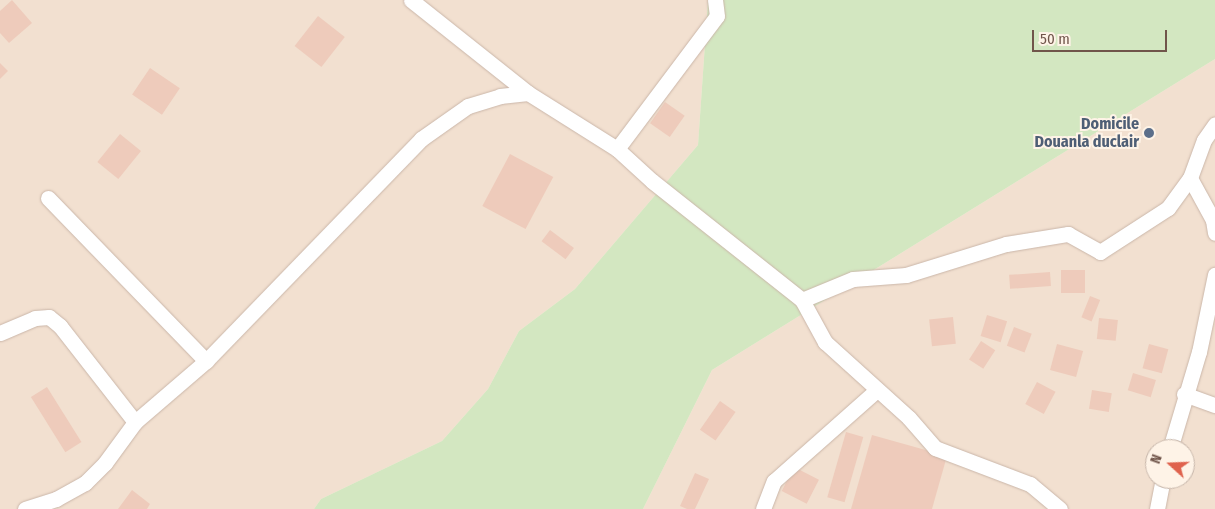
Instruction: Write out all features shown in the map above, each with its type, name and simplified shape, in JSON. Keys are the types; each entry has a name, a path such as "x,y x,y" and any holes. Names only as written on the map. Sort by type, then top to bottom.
{"street":[{"path":"411,0 528,93 617,149 652,181 802,300 826,342 935,448 1030,484 1060,509"},
{"path":"617,149 717,16 715,0"},
{"path":"25,509 61,504 85,484 135,422 206,361 421,138 468,106 500,96 528,93"},
{"path":"802,300 853,279 906,275 1006,244 1032,239 1068,234 1100,252 1168,208 1190,178 1204,140 1215,124"},
{"path":"1190,178 1213,220 1215,233"},
{"path":"48,198 206,361"},
{"path":"1173,439 1184,394 1199,352 1215,275"},
{"path":"0,333 36,318 49,318 60,326 135,422"},
{"path":"763,509 774,481 876,390"},
{"path":"1184,394 1215,405"},
{"path":"1157,509 1162,489"}],"shaded area":[{"path":"0,0 708,0 698,145 575,289 519,331 488,389 442,441 321,499 314,509 0,509"},
{"path":"1215,59 1215,509 643,509 712,370"}],"green space":[{"path":"708,0 1215,0 1215,59 712,370 643,509 314,509 321,499 442,441 488,389 519,331 575,289 698,145"}],"building":[{"path":"12,0 32,23 9,43 0,33 0,11"},
{"path":"318,16 345,37 321,67 295,46"},
{"path":"0,63 8,71 0,79"},
{"path":"150,68 180,88 162,115 132,95"},
{"path":"665,102 685,116 670,137 650,123"},
{"path":"120,134 141,151 118,179 97,162"},
{"path":"510,154 553,177 526,229 482,206"},
{"path":"550,230 574,248 566,259 542,241"},
{"path":"1061,270 1085,270 1085,293 1061,293"},
{"path":"1050,272 1051,286 1010,289 1009,275"},
{"path":"1090,296 1100,300 1092,321 1081,317"},
{"path":"987,315 1007,321 1001,342 981,336"},
{"path":"953,317 956,344 932,346 929,320"},
{"path":"1099,318 1118,320 1116,341 1097,339"},
{"path":"1014,327 1032,334 1025,352 1007,346"},
{"path":"981,341 995,350 983,369 969,359"},
{"path":"1057,344 1083,351 1076,377 1050,370"},
{"path":"1149,344 1168,349 1162,373 1143,368"},
{"path":"1133,373 1156,380 1151,397 1128,390"},
{"path":"1037,382 1056,392 1044,414 1025,404"},
{"path":"47,387 81,442 65,452 31,397"},
{"path":"1092,390 1112,393 1109,412 1089,409"},
{"path":"720,401 736,412 715,441 700,430"},
{"path":"846,432 863,437 845,502 827,497"},
{"path":"872,435 947,456 932,509 851,509"},
{"path":"794,467 819,480 807,504 782,491"},
{"path":"695,473 709,479 695,509 687,509 680,506"},
{"path":"132,490 150,504 147,509 118,509"}],"place":[{"name":"Domicile Douanla duclair","path":"1149,133"}]}
